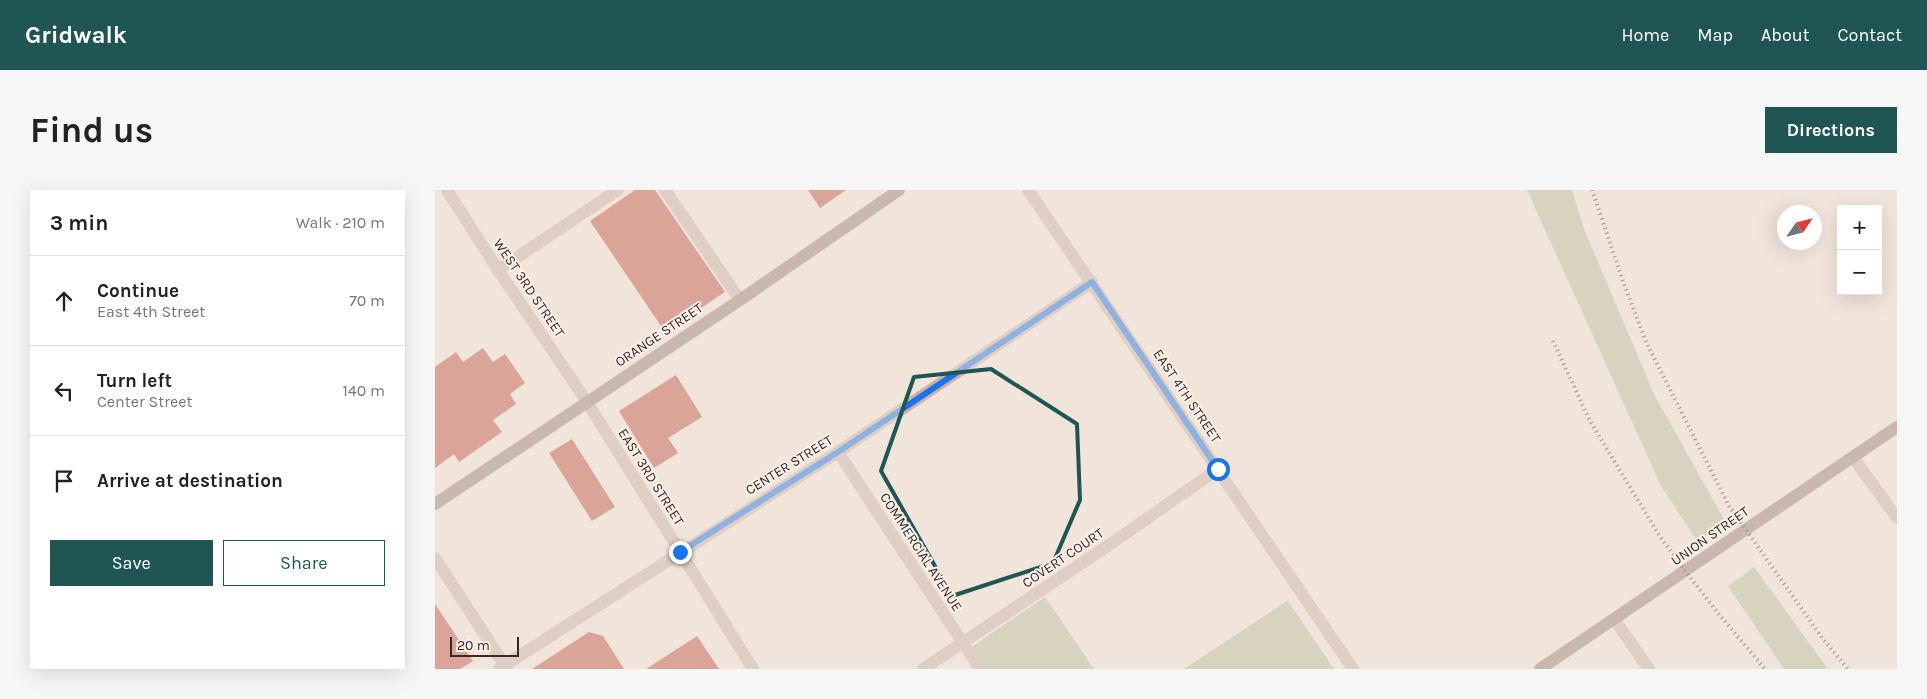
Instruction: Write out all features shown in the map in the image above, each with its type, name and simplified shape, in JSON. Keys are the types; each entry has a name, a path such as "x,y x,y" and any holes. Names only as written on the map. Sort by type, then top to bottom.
{"street":[{"name":"WEST 3RD STREET","path":"447,190 498,270 587,402"},
{"path":"498,270 619,190"},
{"path":"665,190 740,300"},
{"name":"ORANGE STREET","path":"435,504 740,300 899,190"},
{"name":"EAST 4TH STREET","path":"1028,190 1353,669"},
{"name":"CENTER STREET","path":"503,668 680,552 838,452 1092,282"},
{"name":"EAST 3RD STREET","path":"587,402 753,669"},
{"name":"UNION STREET","path":"1540,669 1897,427"},
{"name":"COMMERCIAL AVENUE","path":"838,452 980,669"},
{"path":"1853,457 1897,518"},
{"name":"COVERT COURT","path":"923,669 1112,543 1218,469"},
{"path":"435,558 503,668"},
{"path":"1614,619 1649,669"}],"highlighted area":[{"path":"991,369 1077,424 1080,500 1053,563 952,596 881,471 914,377"}],"green space":[{"path":"1527,190 1572,190 1584,229 1654,394 1726,523 1698,542 1661,486"},
{"path":"1754,567 1828,669 1784,669 1728,586"},
{"path":"1045,597 1094,669 984,669 970,648"},
{"path":"1287,601 1334,669 1184,669"}],"building":[{"path":"635,190 655,190 725,292 665,332 590,221"},
{"path":"808,190 846,190 820,208"},
{"path":"483,348 493,362 505,354 525,383 510,394 516,404 493,420 502,432 459,462 454,454 435,468 435,367 456,352 463,362"},
{"path":"676,375 702,417 668,438 678,453 654,468 619,411"},
{"path":"572,439 615,507 592,521 549,453"},
{"path":"435,604 473,661 460,669 435,669"},
{"path":"589,632 603,636 624,669 532,669"},
{"path":"697,636 719,669 646,669"}],"railway":[{"path":"1592,190 1625,287 1647,344 1729,506 1823,639 1848,669"},
{"path":"1553,341 1590,421 1659,535 1718,613 1765,669"}],"route":[{"path":"680,552 838,452 1092,282 1218,469"}]}
